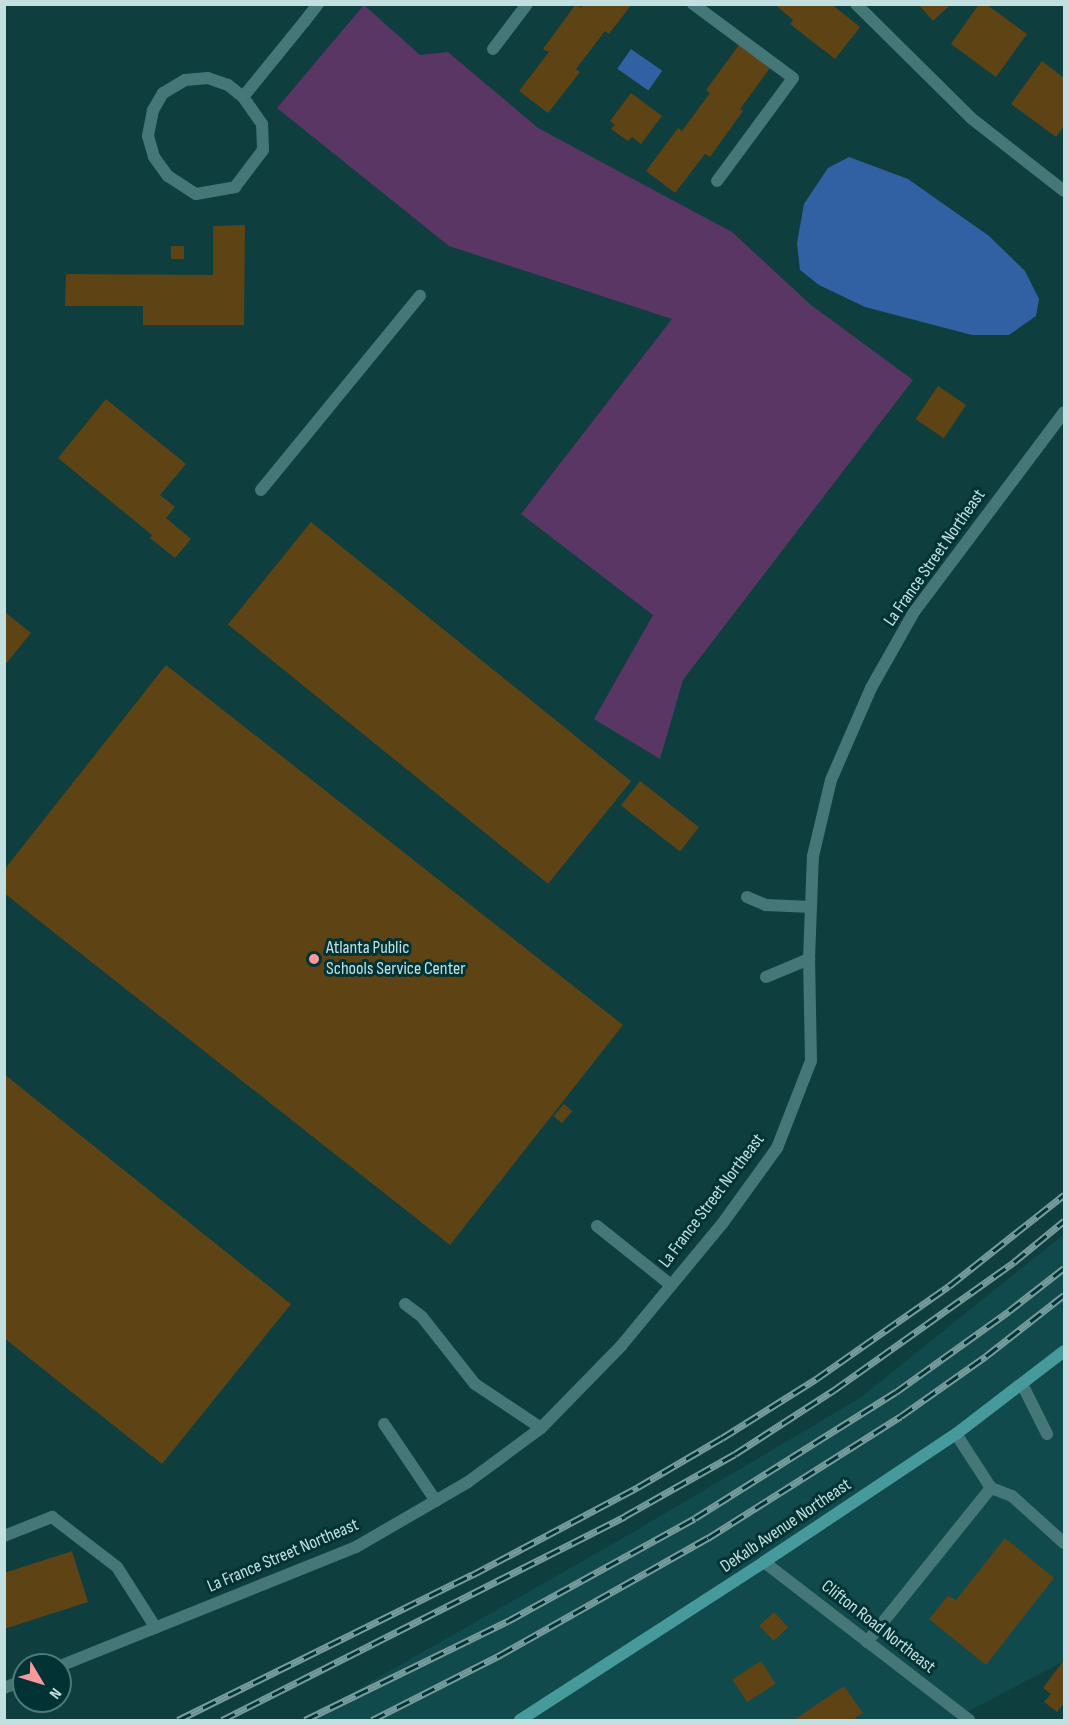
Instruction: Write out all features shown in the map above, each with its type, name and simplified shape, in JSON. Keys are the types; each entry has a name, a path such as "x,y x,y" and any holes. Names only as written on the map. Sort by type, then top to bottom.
{"main road":[{"name":"DeKalb Avenue Northeast","path":"520,1720 956,1434 1065,1351"}],"street":[{"path":"243,97 318,4"},
{"path":"493,49 526,4"},
{"path":"693,4 793,78 717,181"},
{"path":"856,4 971,118 1065,191"},
{"path":"208,78 228,85 243,97 262,124 262,150 235,187 196,194 168,176 154,157 148,136 153,110 163,93 185,80 208,78"},
{"path":"261,490 420,296"},
{"name":"La France Street Northeast","path":"72,1661 356,1547 468,1482 541,1428 621,1346 722,1224 777,1148 811,1061 809,959 813,856 831,780 871,688 914,612 1065,412"},
{"path":"747,897 765,905 811,907"},
{"path":"766,977 809,959"},
{"path":"597,1226 671,1285"},
{"path":"405,1304 422,1317 475,1384 541,1428"},
{"path":"1022,1384 1047,1434"},
{"path":"384,1424 396,1445 436,1501"},
{"path":"956,1434 991,1488 1012,1496 1065,1544"},
{"path":"867,1642 991,1488"},
{"path":"4,1536 52,1517 117,1567 156,1628"},
{"name":"Clifton Road Northeast","path":"764,1562 969,1720"}],"shaded area":[{"path":"364,5 420,55 448,52 538,128 732,232 811,305 913,380 683,680 660,759 594,719 653,615 521,514 672,319 449,246 277,108"},
{"path":"1064,1234 1064,1661 952,1720 304,1720 635,1531 860,1398"}],"water":[{"path":"631,49 662,71 648,90 617,69"},
{"path":"849,157 908,179 989,236 1025,271 1039,299 1036,316 1009,335 972,335 865,307 819,285 800,270 797,243 804,204 828,168"}],"building":[{"path":"576,4 581,8 583,4 632,4 609,34 605,31 576,69 580,72 548,113 519,91 549,52 543,49"},
{"path":"774,4 831,4 860,27 835,59 790,24 793,20"},
{"path":"918,4 951,4 933,21"},
{"path":"979,4 986,4 1027,34 996,77 951,44"},
{"path":"739,45 770,68 740,109 743,111 710,157 705,154 675,193 646,171 678,128 682,131 710,93 706,90"},
{"path":"1042,61 1064,78 1064,126 1056,137 1011,104"},
{"path":"631,93 662,116 641,144 632,137 628,141 611,129 615,125 610,121"},
{"path":"245,225 244,325 143,325 143,306 65,306 66,274 213,275 213,226"},
{"path":"171,246 184,246 184,259 171,259"},
{"path":"938,386 966,405 944,438 916,419"},
{"path":"106,399 186,464 160,495 175,507 166,518 191,539 175,558 150,538 152,535 58,458"},
{"path":"311,522 631,781 548,884 228,625"},
{"path":"6,613 31,633 4,666 4,616"},
{"name":"Atlanta Public Schools Service Center","path":"166,665 623,1025 450,1245 4,893 4,870"},
{"path":"640,781 699,827 680,852 621,805"},
{"path":"4,1074 291,1304 162,1464 4,1338"},
{"path":"564,1104 572,1111 562,1123 554,1116"},
{"path":"1005,1538 1054,1578 986,1665 929,1619 948,1596 956,1600"},
{"path":"72,1551 88,1602 4,1629 4,1573"},
{"path":"774,1612 788,1627 774,1641 759,1626"},
{"path":"1064,1660 1064,1706 1057,1712 1044,1702 1051,1694 1043,1688"},
{"path":"761,1661 776,1684 747,1702 732,1680"},
{"path":"844,1686 863,1713 855,1718 857,1720 794,1720"}],"railway":[{"path":"178,1720 472,1575 638,1487 722,1438 816,1379 949,1286 1064,1195"},
{"path":"222,1720 625,1516 735,1454 834,1390 1014,1262 1064,1221"},
{"path":"305,1720 508,1621 695,1518 896,1392 1009,1311 1064,1268"},
{"path":"372,1720 500,1655 708,1538 901,1416 986,1356 1064,1295"}],"place":[{"name":"Atlanta Public Schools Service Center","path":"314,959"}]}
